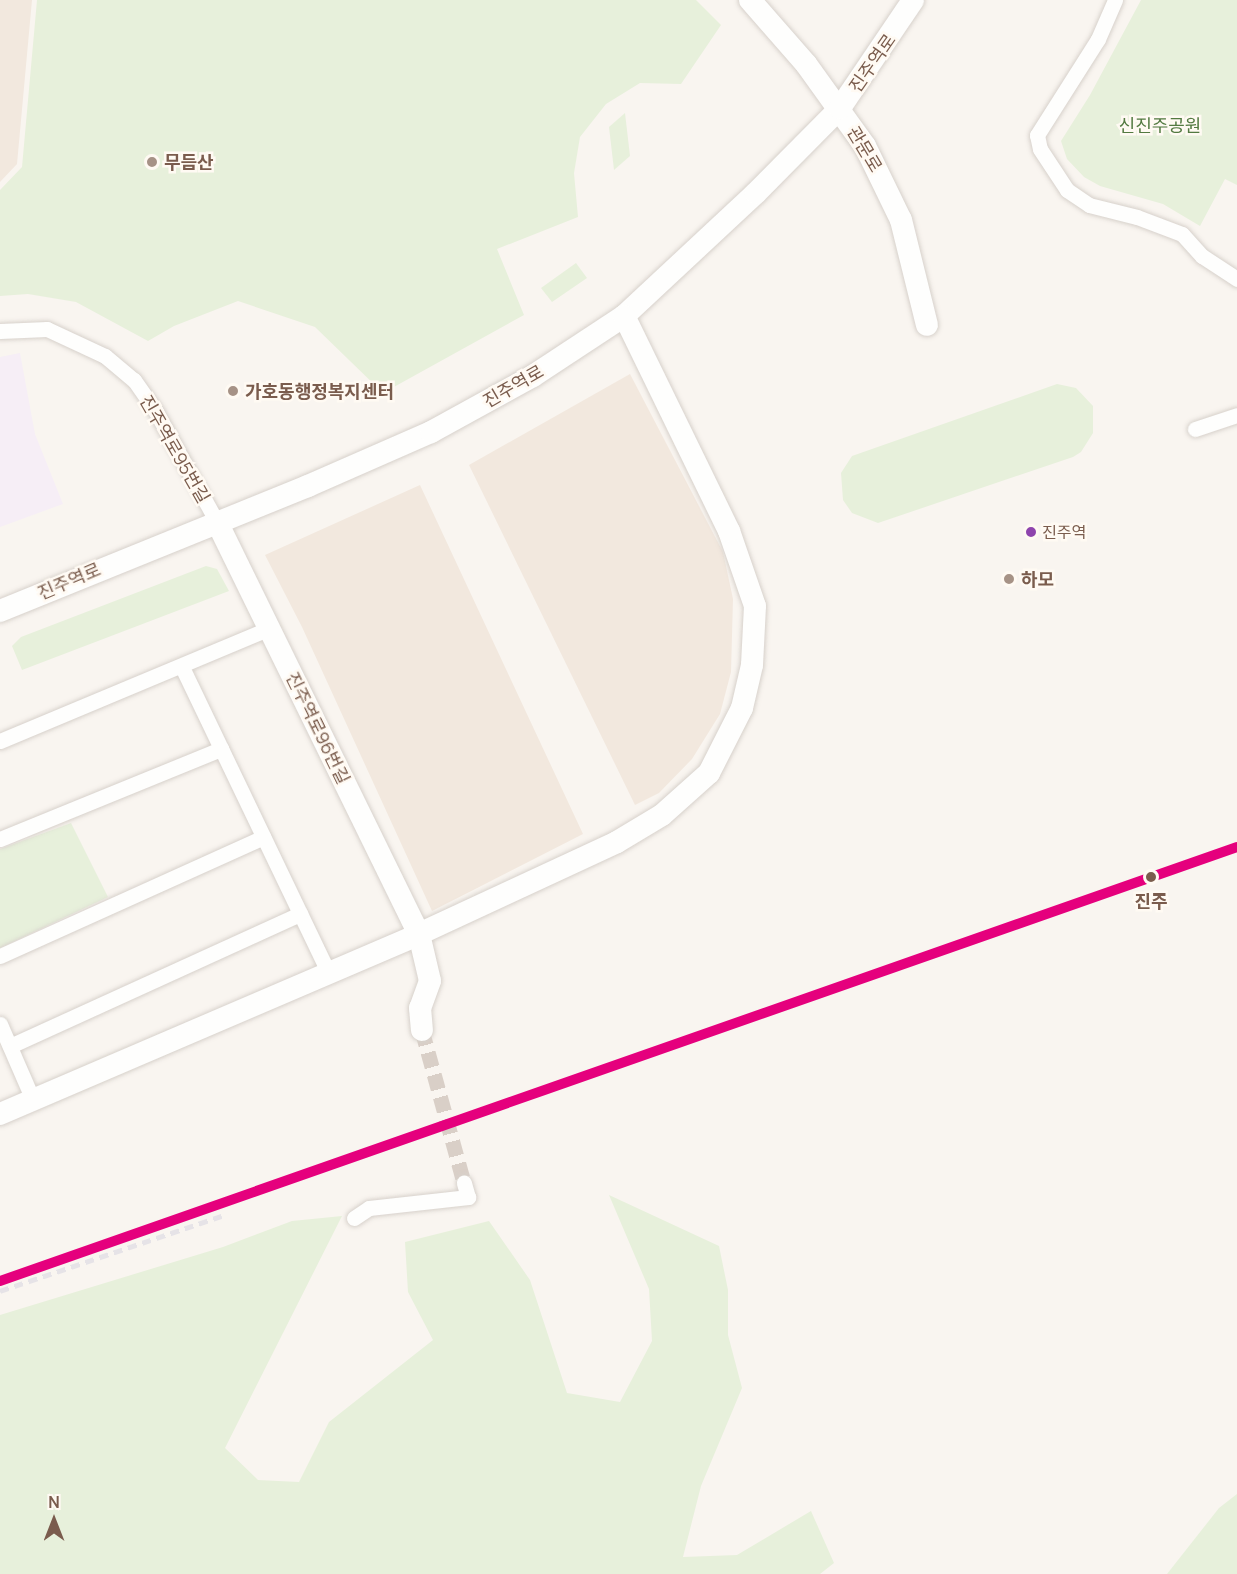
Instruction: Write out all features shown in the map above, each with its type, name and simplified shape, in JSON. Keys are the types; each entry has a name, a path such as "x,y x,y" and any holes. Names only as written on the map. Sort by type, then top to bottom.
{"street":[{"name":"관문로","path":"750,0 840,108 884,181 901,220 927,325"},
{"name":"진주역로","path":"0,611 431,432 533,376 624,316 756,193 840,108 913,0"},
{"path":"1114,0 1098,39 1037,135 1040,149 1067,190 1089,205 1137,217 1182,234 1202,256 1237,279"},
{"path":"0,1114 419,934 618,842 662,815 708,773 742,708 752,665 755,606 729,531 624,316"},
{"name":"진주역로95번길","path":"0,331 48,329 105,356 134,380 218,522"},
{"path":"1195,429 1237,415"},
{"name":"진주역로96번길","path":"218,522 419,934 430,981 420,1008 422,1030"},
{"path":"0,741 182,667 270,628"},
{"path":"182,667 328,972"},
{"path":"0,839 221,749"},
{"path":"0,956 263,837"},
{"path":"10,1046 300,914"},
{"path":"0,1024 33,1100"},
{"path":"354,1218 369,1208 468,1197 464,1183"}],"shaded area":[{"path":"0,0 32,0 17,164 0,182"},
{"path":"20,353 35,434 63,504 0,527 0,357"},
{"path":"630,374 723,552 733,599 731,672 720,714 692,759 659,793 635,805 469,465"},
{"path":"420,485 583,834 432,911 302,627 265,555"}],"green space":[{"path":"37,0 696,0 721,25 681,84 640,83 606,104 580,137 574,173 578,217 497,249 524,315 383,393 315,327 238,301 174,326 148,341 76,302 28,294 0,296 0,190 22,167"},
{"name":"신진주공원","path":"1141,0 1237,0 1237,185 1225,179 1200,226 1163,204 1100,186 1084,177 1067,159 1061,141 1090,95"},
{"path":"625,113 630,156 614,170 609,127"},
{"path":"576,263 587,278 552,302 541,288"},
{"path":"1057,384 1076,388 1093,406 1093,433 1081,452 1073,457 878,523 852,513 843,500 841,473 852,456"},
{"path":"206,566 217,569 229,591 22,670 12,646 21,637"},
{"path":"71,823 108,897 0,948 0,849"},
{"path":"609,1195 719,1246 728,1290 728,1335 742,1388 701,1486 683,1557 737,1555 811,1511 834,1563 820,1574 0,1574 0,1315 223,1247 292,1221 342,1216 225,1448 258,1480 299,1482 329,1422 433,1340 408,1292 405,1242 489,1221 530,1280 567,1393 620,1402 652,1341 649,1289"},
{"path":"1237,1494 1237,1574 1167,1574 1219,1508"}],"tunnel":[{"path":"422,1030 464,1183"}],"railway":[{"path":"0,1291 222,1216"}],"transit line":[{"path":"0,1281 1237,847"}],"place":[{"name":"무듬산","path":"152,162"},
{"name":"가호동행정복지센터","path":"233,391"},
{"name":"진주역","path":"1031,532"},
{"name":"하모","path":"1009,579"},
{"name":"진주","path":"1151,877"}]}
